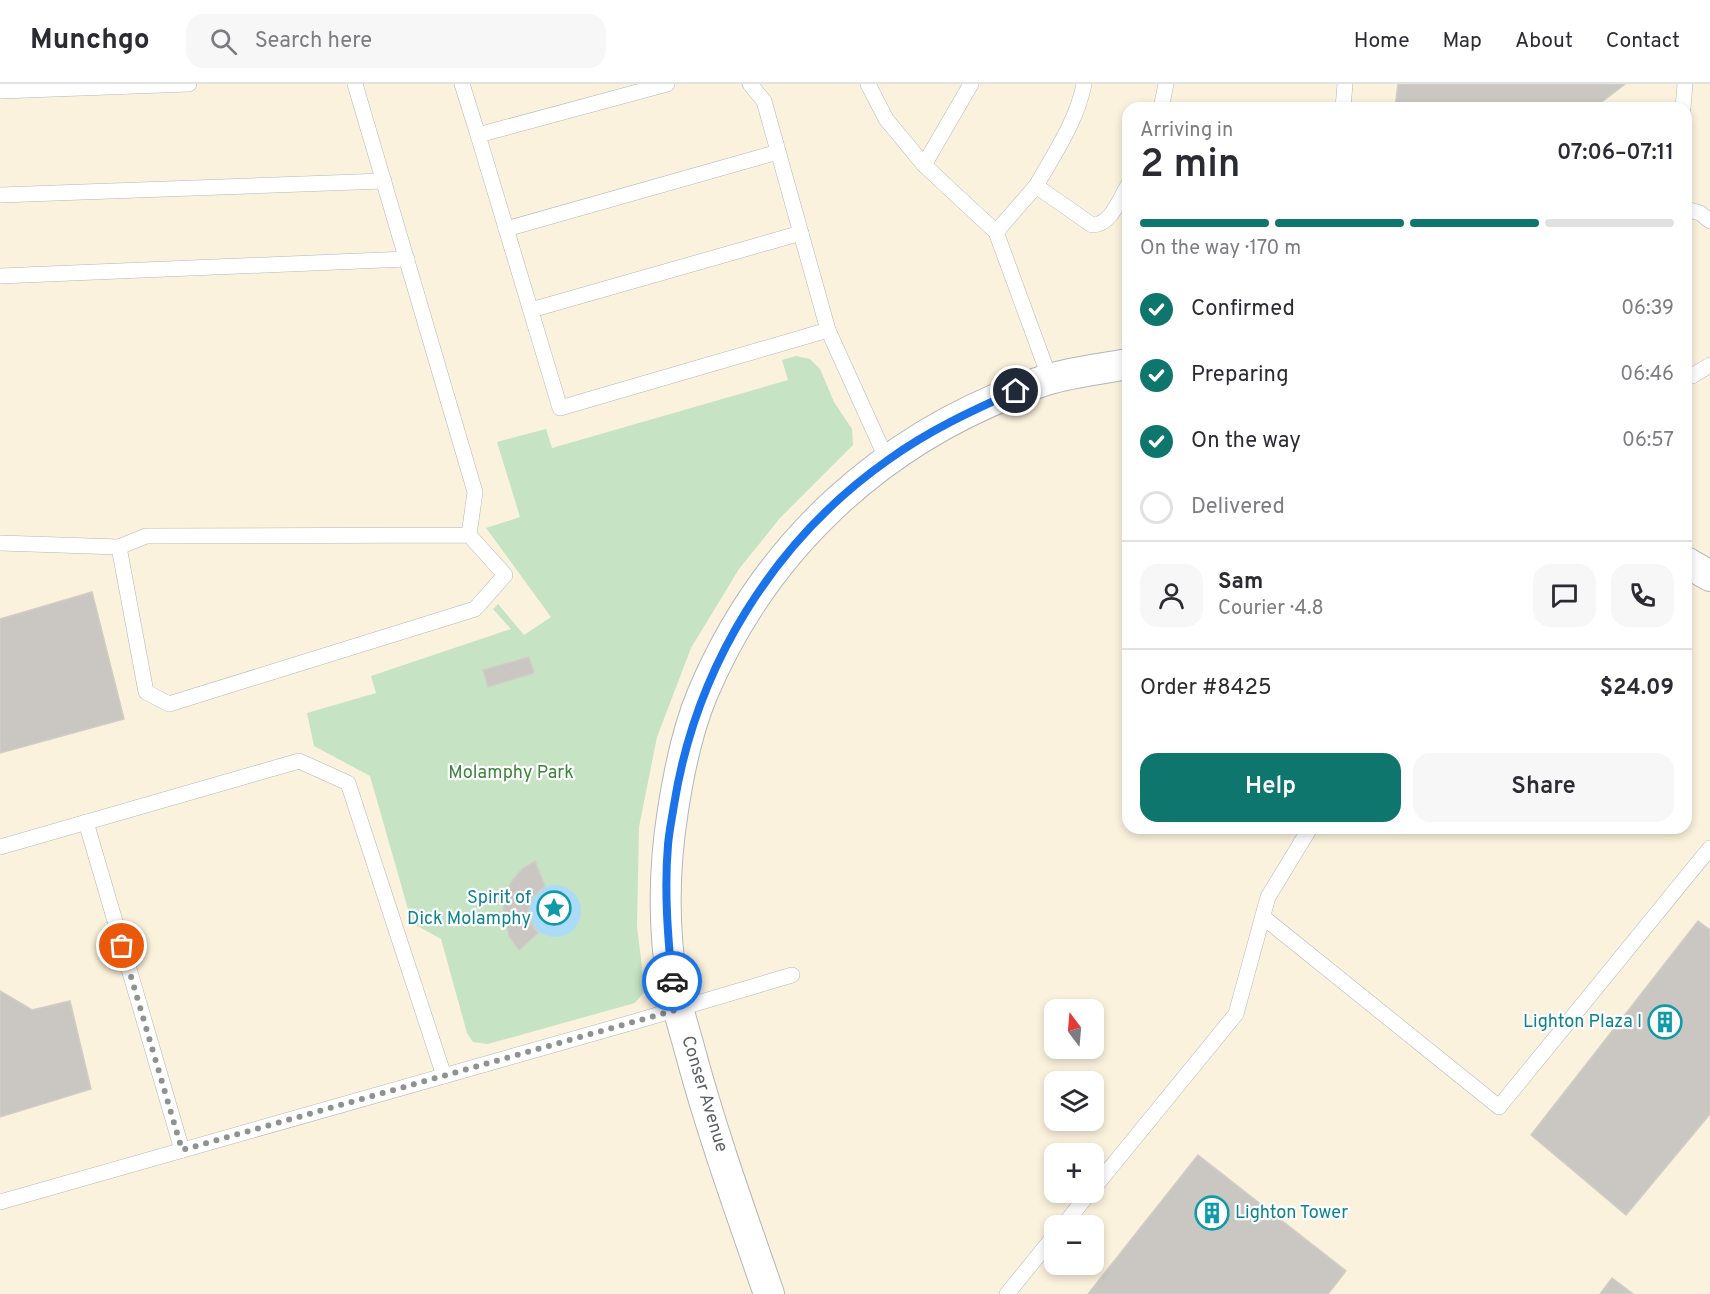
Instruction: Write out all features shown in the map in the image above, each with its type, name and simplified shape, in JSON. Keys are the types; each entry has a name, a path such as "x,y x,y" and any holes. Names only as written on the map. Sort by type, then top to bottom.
{"street":[{"name":"Conser Avenue","path":"769,1294 697,1078 672,983 666,913 668,844 680,767 702,697 733,630 775,568 824,512 887,460 949,421 1016,391 1050,379 1122,365"},
{"path":"1692,566 1710,576"}],"lane":[{"path":"0,91 189,84"},
{"path":"355,84 476,492 470,535"},
{"path":"462,84 560,408 828,330"},
{"path":"478,135 667,84"},
{"path":"750,84 764,101 828,330 887,460"},
{"path":"868,84 886,118 924,165 996,232 1050,379"},
{"path":"924,165 971,84"},
{"path":"996,232 1036,186 1068,129 1082,96 1084,84"},
{"path":"1162,102 1166,84"},
{"path":"1344,102 1345,84"},
{"path":"1684,102 1685,84"},
{"path":"506,229 778,152"},
{"path":"0,195 384,181"},
{"path":"1036,186 1092,225 1106,222 1122,196"},
{"path":"1692,211 1710,220"},
{"path":"531,310 801,233"},
{"path":"0,276 407,259"},
{"path":"1692,376 1710,365"},
{"path":"0,543 119,547 146,536 470,535 505,575 475,609 169,704 146,692 119,547"},
{"path":"0,847 299,761 348,783 444,1076"},
{"path":"86,822 182,1150"},
{"path":"1104,1176 1236,1014 1268,897 1306,834"},
{"path":"1263,917 1499,1107 1710,848"},
{"path":"0,1202 792,975"},
{"path":"1072,1215 1081,1203"},
{"path":"1007,1294 1044,1248"}],"shaded area":[{"path":"0,84 1710,84 1710,1294 0,1294"}],"green space":[{"name":"Molamphy Park","path":"796,356 810,359 820,369 834,402 852,429 853,445 780,518 739,569 691,648 657,737 639,827 637,927 645,991 635,1003 488,1044 473,1042 467,1033 441,939 412,923 370,776 314,746 307,713 376,693 371,676 511,629 493,609 498,604 524,635 551,617 486,528 520,517 497,442 546,429 552,448 788,380 782,360"}],"water":[{"path":"550,885 560,885 574,892 581,911 574,930 560,937 550,937 540,933 533,926 529,916 529,906 533,896 540,889"}],"building":[{"path":"1398,84 1625,84 1602,102 1396,102"},
{"path":"92,592 124,719 0,753 0,619"},
{"path":"529,657 534,673 488,687 483,670"},
{"path":"535,861 545,886 531,899 528,912 532,925 538,933 519,950 509,936 503,909 504,896 511,882 522,869"},
{"name":"Lighton Plaza I","path":"1698,921 1710,930 1710,1114 1626,1215 1531,1135"},
{"path":"0,991 32,1010 70,1001 91,1089 0,1117"},
{"name":"Lighton Tower","path":"1198,1155 1346,1271 1328,1294 1088,1294"},
{"path":"1612,1278 1633,1294 1600,1294"}],"way so far":[{"path":"122,946 182,1150 679,1009 672,981"}],"place":[{"name":"Spirit of Dick Molamphy","path":"554,908"},
{"name":"Lighton Plaza I","path":"1665,1022"},
{"name":"Lighton Tower","path":"1212,1213"}],"route":[{"path":"672,981 666,913 668,844 680,767 702,697 733,630 775,568 824,512 887,460 949,421 1016,391"}]}
